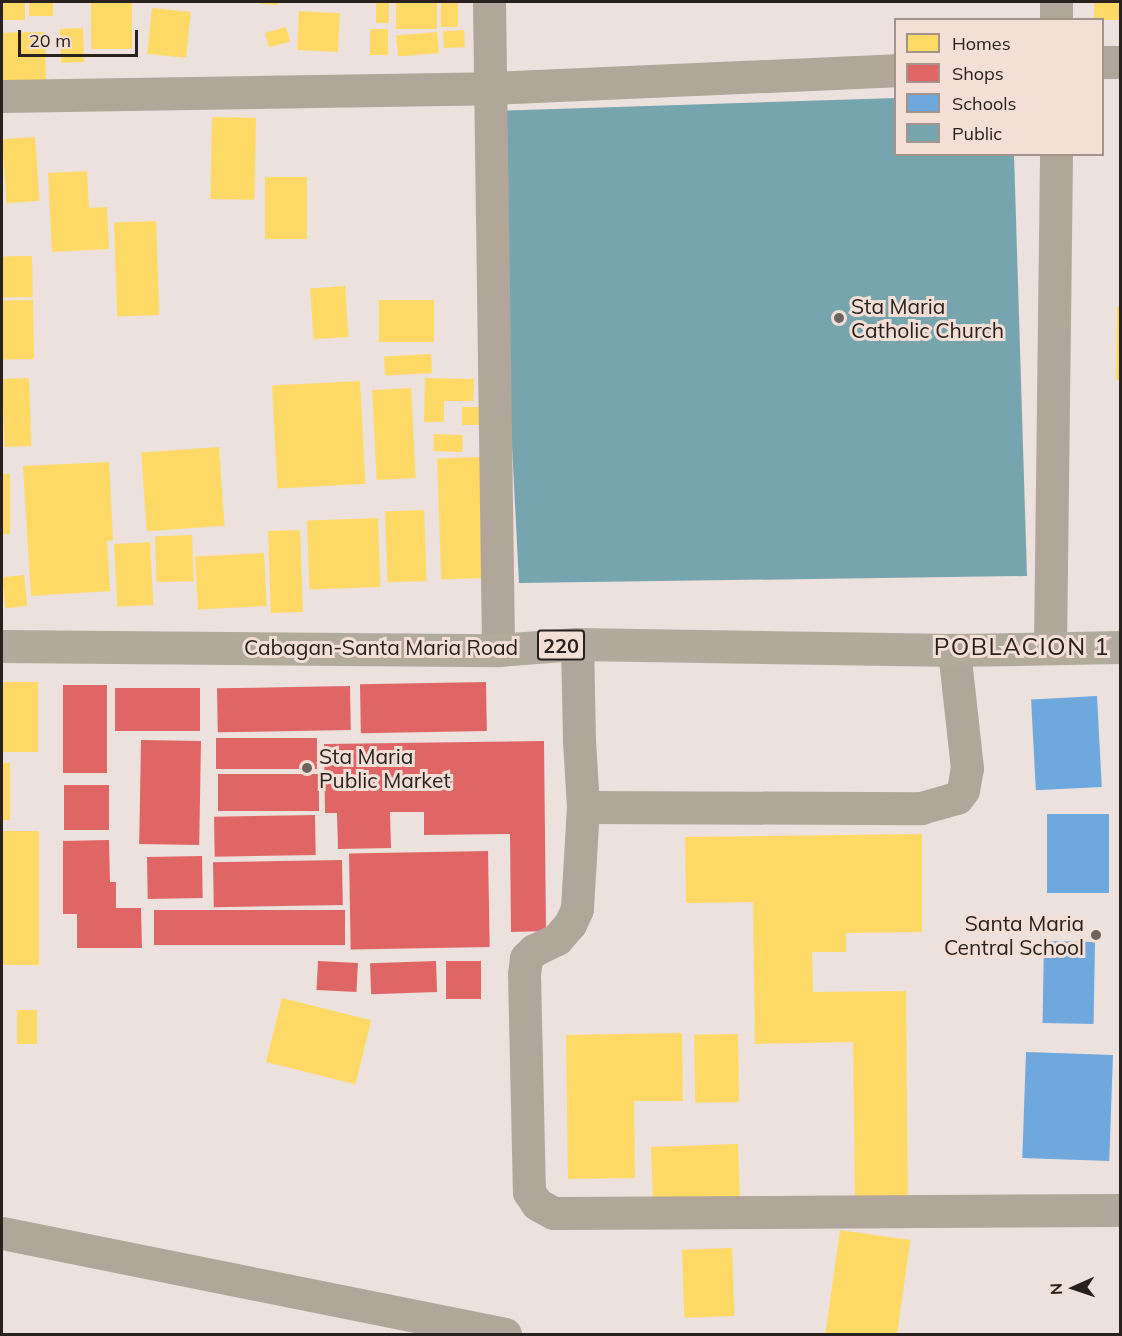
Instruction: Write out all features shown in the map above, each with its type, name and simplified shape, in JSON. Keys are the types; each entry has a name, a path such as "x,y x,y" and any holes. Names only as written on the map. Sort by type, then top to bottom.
{"main road":[{"name":"Cabagan-Santa Maria Road","path":"2,646 498,650 577,644 954,650 1120,647"}],"street":[{"path":"489,2 498,650"},
{"path":"1056,2 1056,18"},
{"path":"1104,62 1120,62"},
{"path":"2,96 491,88 894,69"},
{"path":"1050,648 1056,156"},
{"path":"577,644 579,741 584,807 577,909 570,924 557,939 534,950 526,958 524,1000 529,1192 537,1204 553,1213 1120,1210"},
{"path":"584,807 921,808 957,798 963,790 967,768 954,650"},
{"path":"2,1233 505,1335"}],"building: Homes":[{"path":"2,2 25,2 25,20 2,20"},
{"path":"29,2 53,2 53,16 29,16"},
{"path":"261,2 278,2 278,5 261,4"},
{"path":"376,2 389,2 389,23 376,23"},
{"path":"396,2 437,2 437,29 396,29"},
{"path":"441,2 458,2 458,27 441,27"},
{"path":"1094,2 1120,2 1120,20 1094,18"},
{"path":"91,3 132,3 132,49 91,49"},
{"path":"152,8 191,12 186,58 147,54"},
{"path":"299,11 340,13 338,52 297,50"},
{"path":"286,27 290,41 269,47 265,33"},
{"path":"83,28 84,62 61,63 60,29"},
{"path":"370,29 388,29 388,55 370,55"},
{"path":"464,30 465,47 444,48 443,31"},
{"path":"45,32 46,81 3,82 2,33"},
{"path":"437,32 439,53 398,56 396,36"},
{"path":"212,117 256,118 255,200 211,199"},
{"path":"35,137 39,201 7,203 2,139"},
{"path":"87,171 89,208 107,207 109,249 52,252 48,173"},
{"path":"265,177 307,177 307,239 265,239"},
{"path":"156,221 159,315 117,316 114,222"},
{"path":"687,235 689,255 715,253 719,311 620,319 614,241"},
{"path":"32,256 33,297 3,298 2,257"},
{"path":"345,286 349,337 314,339 310,288"},
{"path":"33,300 34,359 3,360 2,301"},
{"path":"379,300 434,300 434,342 379,342"},
{"path":"1117,307 1120,307 1120,380 1116,380"},
{"path":"431,354 432,373 385,375 384,356"},
{"path":"674,366 677,419 621,422 618,369"},
{"path":"717,370 746,370 746,420 717,420"},
{"path":"29,378 31,446 4,447 2,379"},
{"path":"425,378 474,379 473,401 444,401 444,422 424,422"},
{"path":"360,381 365,484 278,488 272,386"},
{"path":"411,388 416,478 377,480 372,390"},
{"path":"462,407 485,407 485,425 462,425"},
{"path":"434,434 463,435 462,452 433,451"},
{"path":"219,447 225,526 147,531 141,452"},
{"path":"480,457 484,578 441,579 437,459"},
{"path":"109,462 113,540 107,541 110,591 31,596 23,466"},
{"path":"2,474 10,474 10,534 2,534"},
{"path":"424,510 426,581 388,582 385,511"},
{"path":"378,518 380,587 309,589 307,520"},
{"path":"300,530 303,612 271,613 268,531"},
{"path":"192,535 194,581 157,582 155,536"},
{"path":"150,542 153,605 117,607 114,544"},
{"path":"264,553 267,606 198,610 195,557"},
{"path":"24,575 27,606 5,608 2,577"},
{"path":"2,682 38,682 38,752 2,752"},
{"path":"2,763 10,763 10,820 2,820"},
{"path":"2,831 39,831 39,965 2,965"},
{"path":"922,834 922,932 846,933 846,952 812,952 813,992 906,991 908,1207 855,1208 853,1042 755,1044 753,902 686,903 685,837"},
{"path":"282,998 371,1020 355,1084 266,1062"},
{"path":"17,1010 37,1010 37,1044 17,1044"},
{"path":"682,1033 683,1101 634,1101 635,1178 568,1179 566,1035"},
{"path":"738,1034 739,1102 695,1103 694,1035"},
{"path":"738,1144 740,1197 653,1200 651,1147"},
{"path":"840,1230 910,1240 897,1334 825,1334"},
{"path":"732,1248 734,1316 684,1318 682,1250"}],"building: Shops":[{"path":"486,682 487,731 361,733 360,684"},
{"path":"63,685 107,685 107,773 63,773"},
{"path":"350,686 351,730 218,732 217,688"},
{"path":"115,688 200,688 200,731 115,731"},
{"path":"216,738 317,738 317,769 216,769"},
{"path":"141,740 201,741 199,845 139,844"},
{"path":"544,741 546,931 511,932 510,834 424,835 424,812 390,812 391,848 338,849 337,813 325,813 324,744"},
{"path":"218,774 319,774 319,811 218,811"},
{"path":"64,785 109,785 109,830 64,830"},
{"path":"315,815 316,855 215,857 214,817"},
{"path":"109,840 110,882 116,882 116,908 141,908 142,948 77,948 77,914 63,914 63,841"},
{"path":"488,851 490,947 351,949 349,853"},
{"path":"202,856 203,898 148,899 147,857"},
{"path":"342,860 343,905 214,907 213,862"},
{"path":"154,910 345,910 345,945 154,945"},
{"path":"318,961 358,963 356,992 316,990"},
{"path":"436,961 437,992 371,994 370,963"},
{"path":"446,961 481,961 481,999 446,999"}],"building: Schools":[{"path":"1097,696 1102,787 1036,790 1031,699"},
{"path":"1047,814 1109,814 1109,893 1047,893"},
{"path":"1044,941 1095,942 1094,1024 1043,1023"},
{"path":"1026,1052 1113,1055 1109,1161 1022,1158"}],"building: Public":[{"path":"894,98 894,156 1014,156 1027,576 519,583 495,111"}],"place":[{"name":"Sta Maria Catholic Church","path":"839,318"},
{"name":"Sta Maria Public Market","path":"307,768"},
{"name":"Santa Maria Central School","path":"1096,935"}],"district":[{"name":"POBLACION 1","path":"1022,647"}]}
